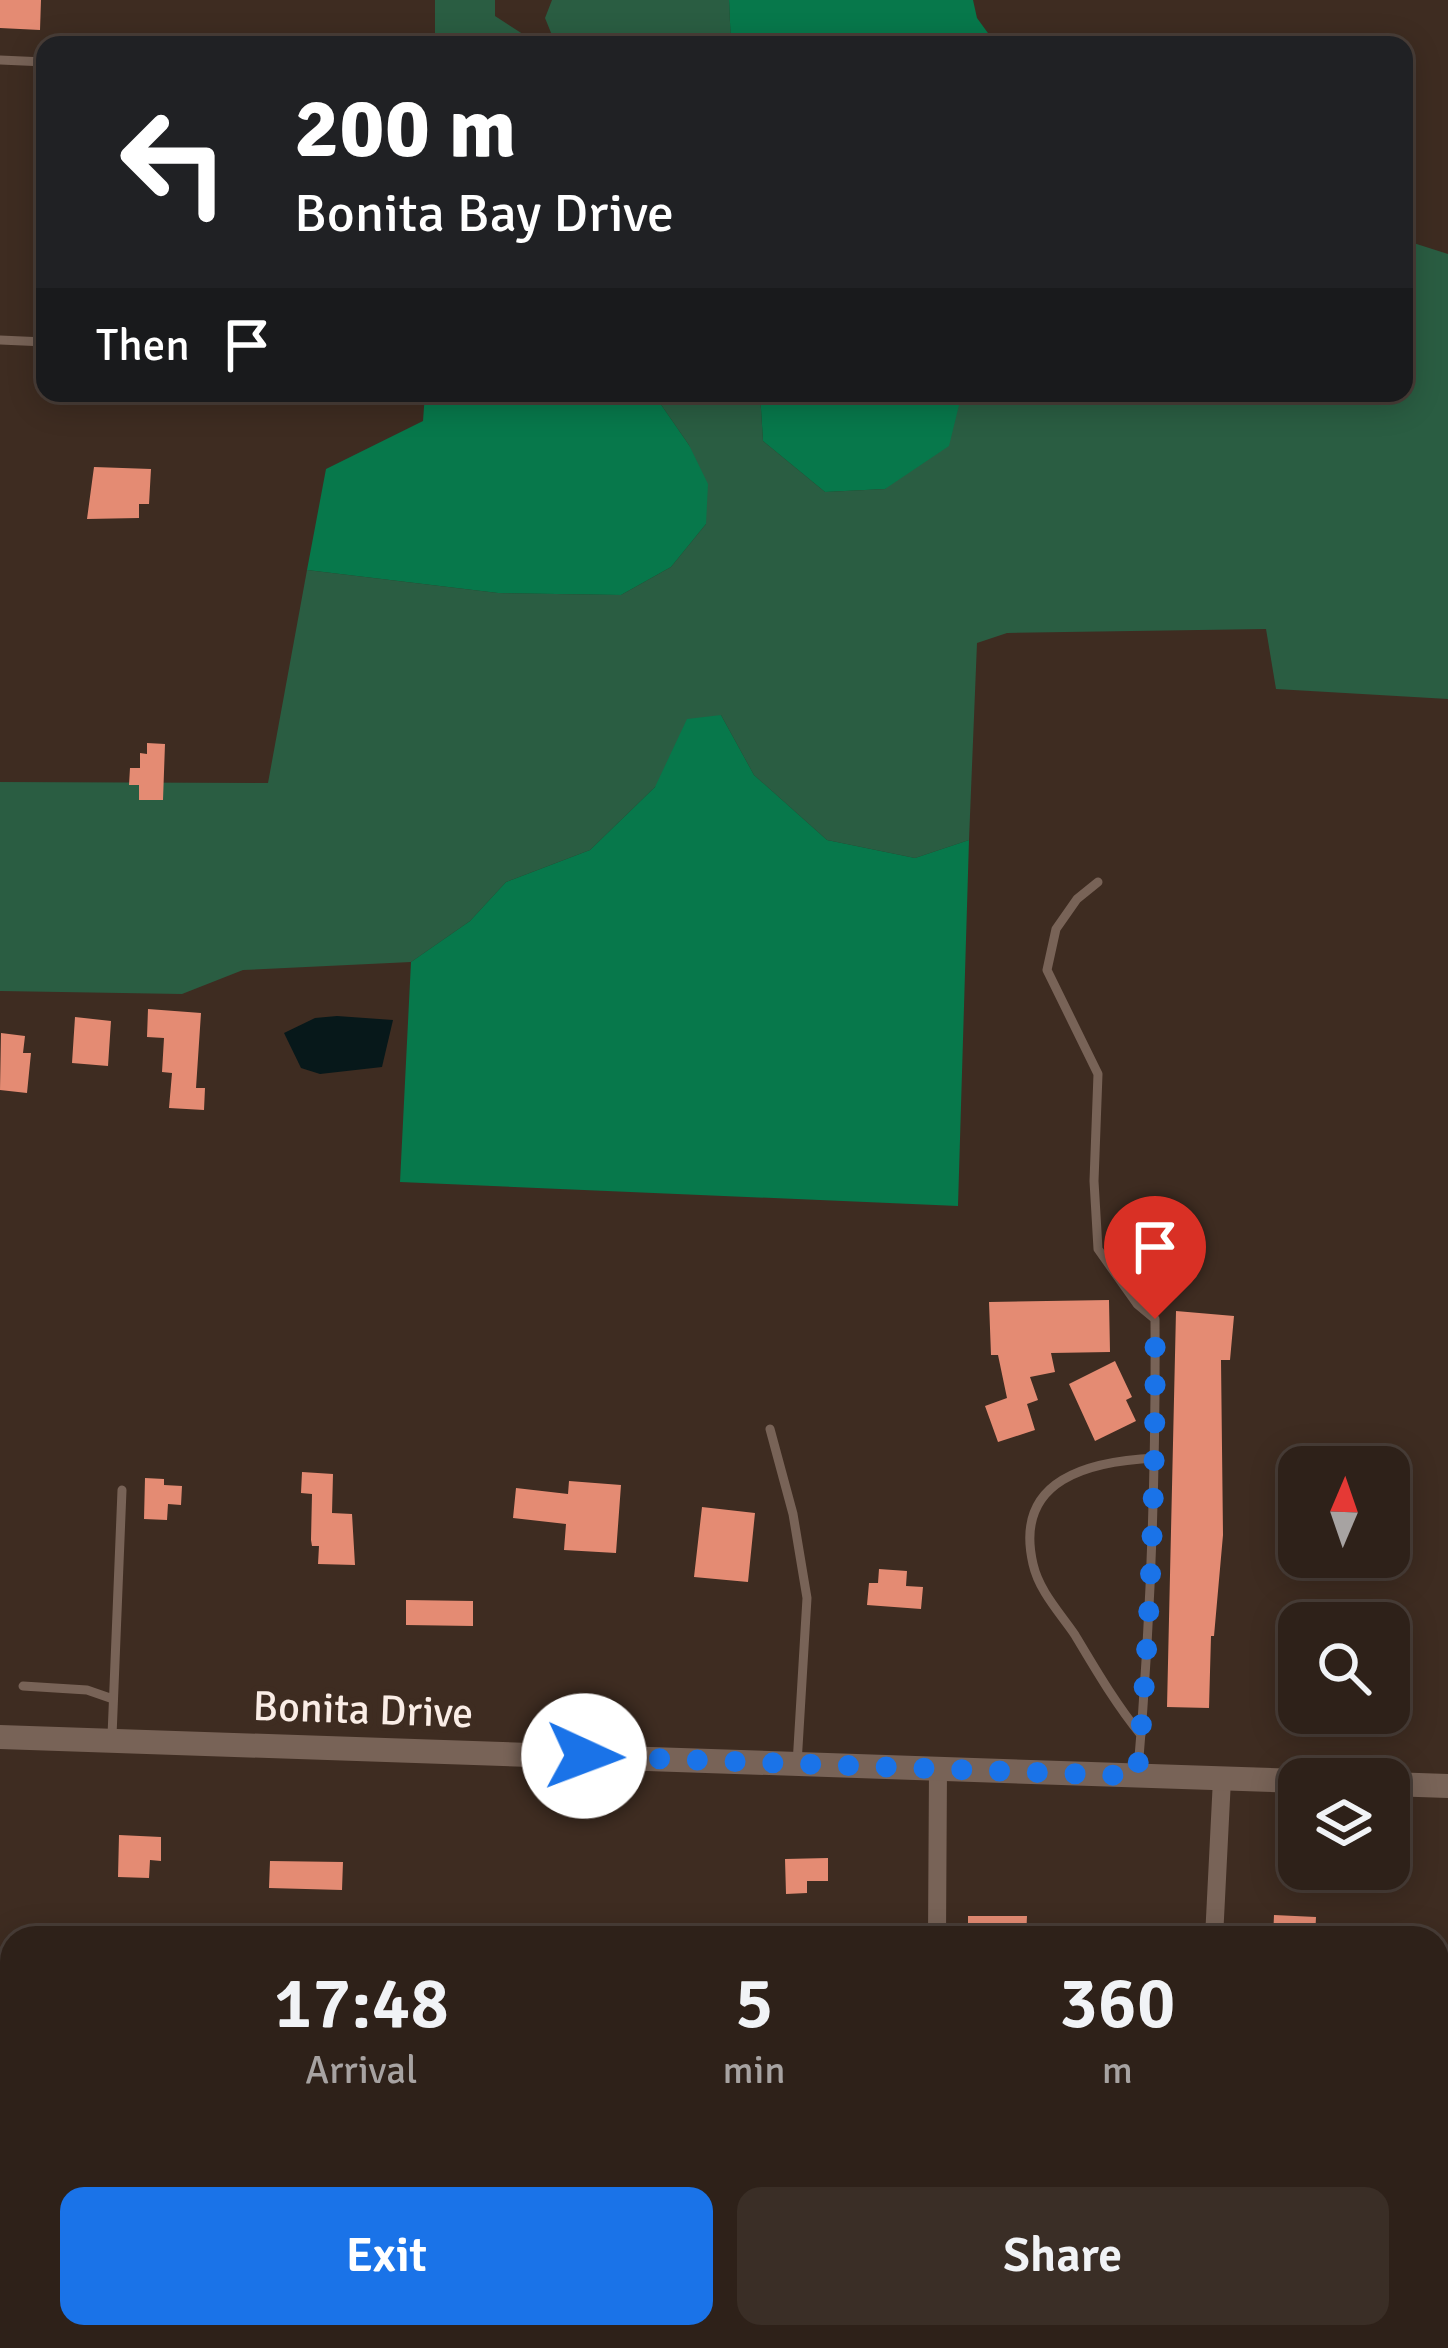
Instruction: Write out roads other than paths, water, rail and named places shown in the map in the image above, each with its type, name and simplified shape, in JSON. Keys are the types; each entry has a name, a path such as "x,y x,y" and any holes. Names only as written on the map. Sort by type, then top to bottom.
{"street":[{"name":"Bonita Drive","path":"0,1737 1278,1780"},
{"path":"937,1926 938,1768"},
{"path":"1215,1926 1222,1779"},
{"path":"1410,1785 1448,1786"}],"lane":[{"path":"0,60 36,62"},
{"path":"0,340 36,342"},
{"path":"1098,882 1077,899 1056,929 1047,970 1098,1074 1094,1181 1098,1249 1137,1304 1155,1319 1156,1458 1148,1659 1137,1776"},
{"path":"770,1429 793,1514 807,1598 796,1764"},
{"path":"1141,1735 1115,1703 1041,1586 1032,1561 1034,1517 1046,1494 1067,1473 1128,1459 1156,1458"},
{"path":"112,1741 122,1490"},
{"path":"23,1686 87,1690 113,1699"}]}
